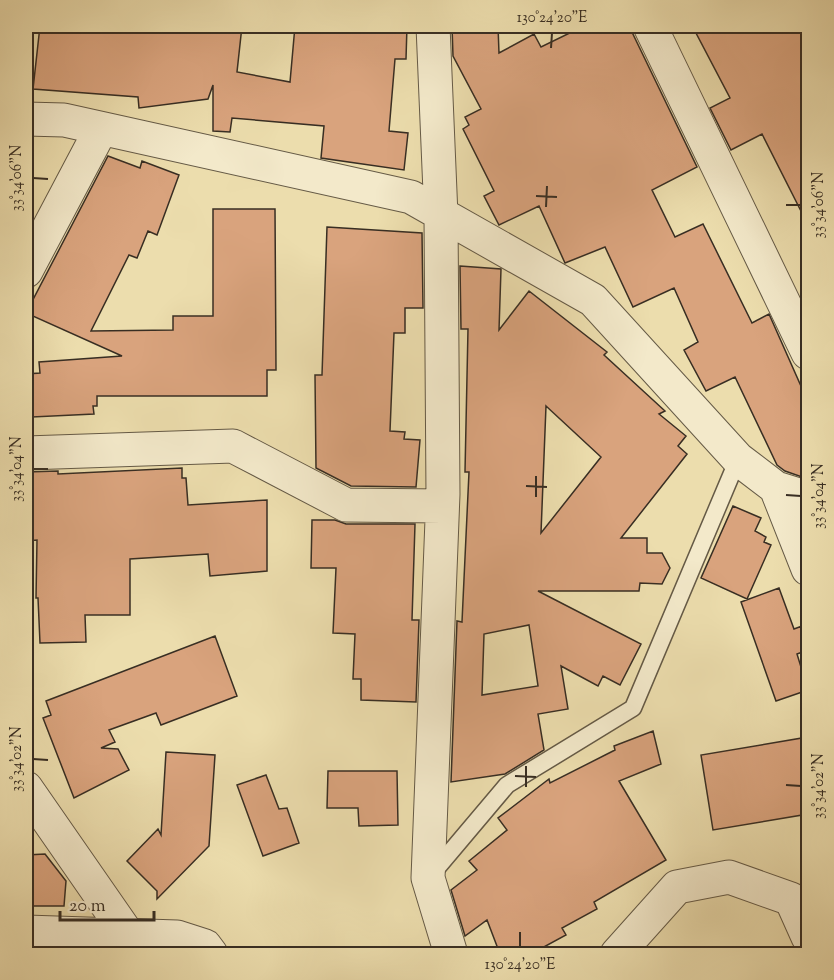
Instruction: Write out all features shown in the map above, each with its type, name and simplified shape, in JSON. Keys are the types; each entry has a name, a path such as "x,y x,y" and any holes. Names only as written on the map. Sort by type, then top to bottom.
{"street":[{"path":"433,26 441,216 442,506 428,878 451,954"},
{"path":"650,26 808,353"},
{"path":"26,119 64,120 411,197 593,300 738,459 776,488 808,498"},
{"path":"26,271 100,129"},
{"path":"26,453 233,446 346,505 442,506"},
{"path":"776,488 808,569"},
{"path":"26,788 128,935"},
{"path":"617,954 677,887 729,877 790,899 808,937"},
{"path":"26,932 177,937 205,946 212,954"}],"lane":[{"path":"428,878 507,785 633,708 738,459"}],"building":[{"path":"40,26 242,26 237,72 290,82 295,26 407,26 406,59 395,59 389,131 408,133 404,170 321,158 324,126 232,118 230,132 213,131 213,85 208,99 139,108 138,97 33,89"},
{"path":"452,26 498,26 499,53 534,34 541,47 584,26 629,26 697,167 652,190 675,237 703,224 752,323 769,314 808,402 808,474 802,477 785,471 777,465 735,377 706,391 684,350 698,342 674,288 633,307 605,247 565,263 539,206 499,225 484,196 494,191 463,129 469,125 465,117 481,109 453,56"},
{"path":"709,26 808,26 808,225 762,134 731,150 710,108 730,98 696,33"},
{"path":"108,156 140,168 142,161 179,175 157,235 148,231 137,258 129,255 91,331 173,330 173,316 213,316 213,209 275,209 276,370 267,370 267,396 97,396 97,406 93,406 94,414 32,417 32,408 28,408 26,374 40,373 39,362 122,356 26,313"},
{"path":"327,227 422,233 423,308 405,308 405,333 394,333 390,431 405,432 404,439 420,440 416,487 351,486 316,468 315,375 322,375"},
{"path":"460,266 501,269 499,330 529,291 607,352 604,355 665,411 659,414 686,436 678,446 687,454 621,538 647,538 647,553 662,553 670,568 662,584 640,583 639,591 538,591 641,644 620,685 603,676 598,686 561,666 568,709 538,714 544,750 505,774 451,782 457,621 462,622 469,472 465,472 468,329 461,329","holes":["546,406 601,457 541,533","529,625 538,686 482,695 484,634"]},
{"path":"182,468 182,478 186,478 188,505 267,500 267,571 210,576 208,554 130,559 130,615 85,615 86,642 40,643 38,598 36,598 37,540 26,541 26,472 58,471 58,474"},
{"path":"733,506 761,518 755,531 766,537 764,542 771,545 747,599 701,578"},
{"path":"312,520 335,520 346,524 415,524 412,620 419,620 416,702 361,700 361,679 353,679 355,634 333,633 336,568 311,568"},
{"path":"779,588 794,629 802,626 808,646 808,650 797,654 808,690 776,701 741,602"},
{"path":"215,636 237,696 161,725 156,713 109,730 115,742 101,748 118,749 129,770 74,798 43,718 51,715 46,701"},
{"path":"653,731 661,764 619,781 666,860 594,902 597,909 562,928 566,935 531,954 500,954 487,920 465,936 451,890 477,870 469,861 507,830 498,818 549,779 550,783 615,750 614,746"},
{"path":"808,737 808,814 713,830 701,755"},
{"path":"166,752 215,755 209,846 157,899 157,891 127,861 158,829 161,835"},
{"path":"328,771 397,771 398,825 359,826 358,808 327,808"},
{"path":"266,775 279,809 287,808 299,843 263,856 237,785"},
{"path":"45,854 66,881 64,906 26,906 26,855"}]}
